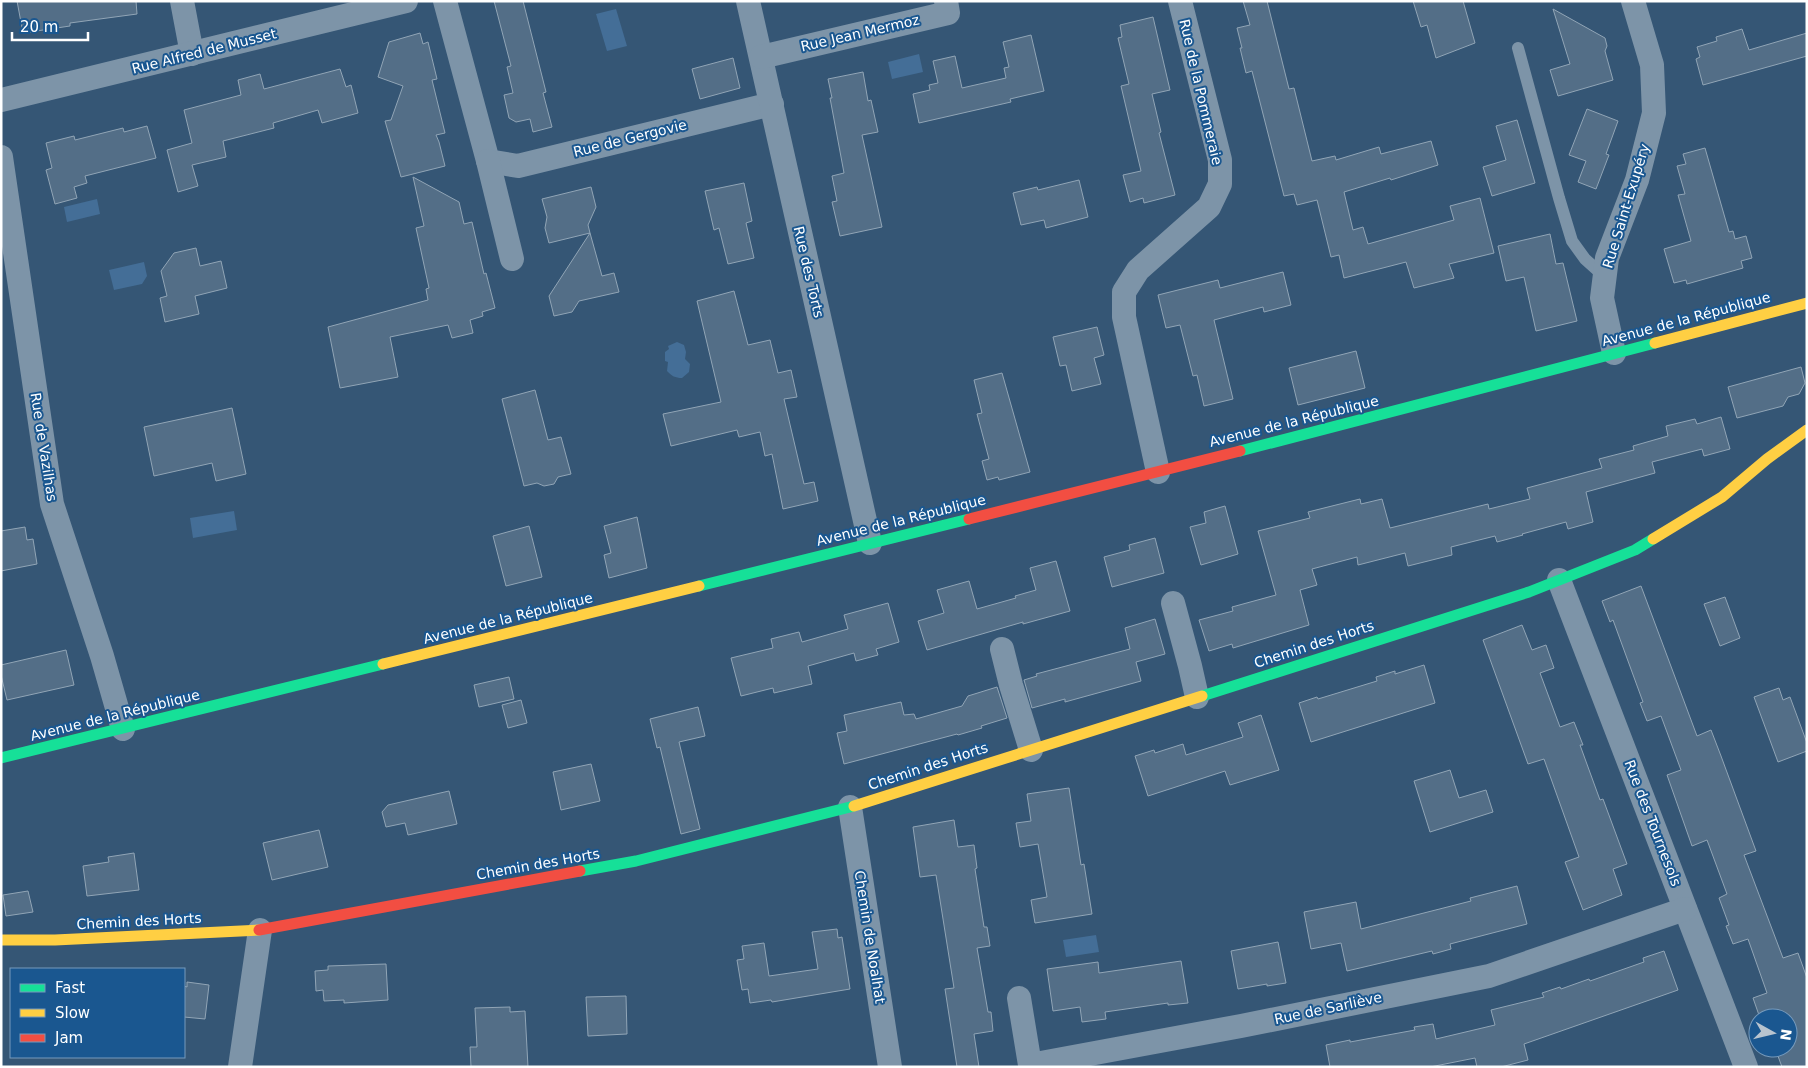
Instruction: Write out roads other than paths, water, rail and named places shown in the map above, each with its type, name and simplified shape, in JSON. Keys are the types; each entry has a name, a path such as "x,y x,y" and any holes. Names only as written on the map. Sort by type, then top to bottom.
{"street":[{"path":"182,1 192,54"},
{"name":"Rue Alfred de Musset","path":"1,100 406,1"},
{"path":"445,1 512,259"},
{"name":"Rue des Torts","path":"748,1 870,543"},
{"name":"Rue Jean Mermoz","path":"761,56 948,13 946,1"},
{"name":"Rue de la Pommeraie","path":"1158,472 1124,316 1124,292 1138,270 1209,207 1220,184 1220,160 1180,1"},
{"name":"Rue Saint-Exupéry","path":"1614,353 1602,298 1607,258 1637,180 1654,113 1652,65 1633,1"},
{"name":"Rue de Gergovie","path":"488,161 518,166 772,104"},
{"name":"Rue de Vazilhas","path":"1,157 52,504 102,656 123,729"},
{"name":"Avenue de la République","path":"1,758 1158,472 1807,303"},
{"name":"Chemin des Horts","path":"1,940 55,940 260,930 636,861 850,807 1529,592 1635,550 1722,497 1767,459 1807,430"},
{"name":"Rue des Tournesols","path":"1559,580 1746,1067"},
{"path":"1173,603 1197,697"},
{"path":"1002,649 1031,750"},
{"name":"Chemin de Noalhat","path":"850,807 890,1067"},
{"name":"Rue de Sarliève","path":"1019,998 1030,1065 1241,1026 1489,976 1686,909"},
{"path":"240,1067 260,930"}],"lane":[{"path":"1518,48 1572,241 1585,259 1604,277"}],"water":[{"path":"616,9 627,46 607,51 596,14"},
{"path":"919,54 923,72 892,79 888,62"},
{"path":"97,199 100,214 67,222 64,207"},
{"path":"144,262 147,276 142,284 114,290 109,270"},
{"path":"677,342 684,345 685,359 690,364 689,372 682,378 677,378 667,371 668,362 665,361 665,352 669,349 668,346"},
{"path":"234,511 237,530 193,538 190,518"},
{"path":"1096,935 1099,952 1066,957 1063,940"}]}
